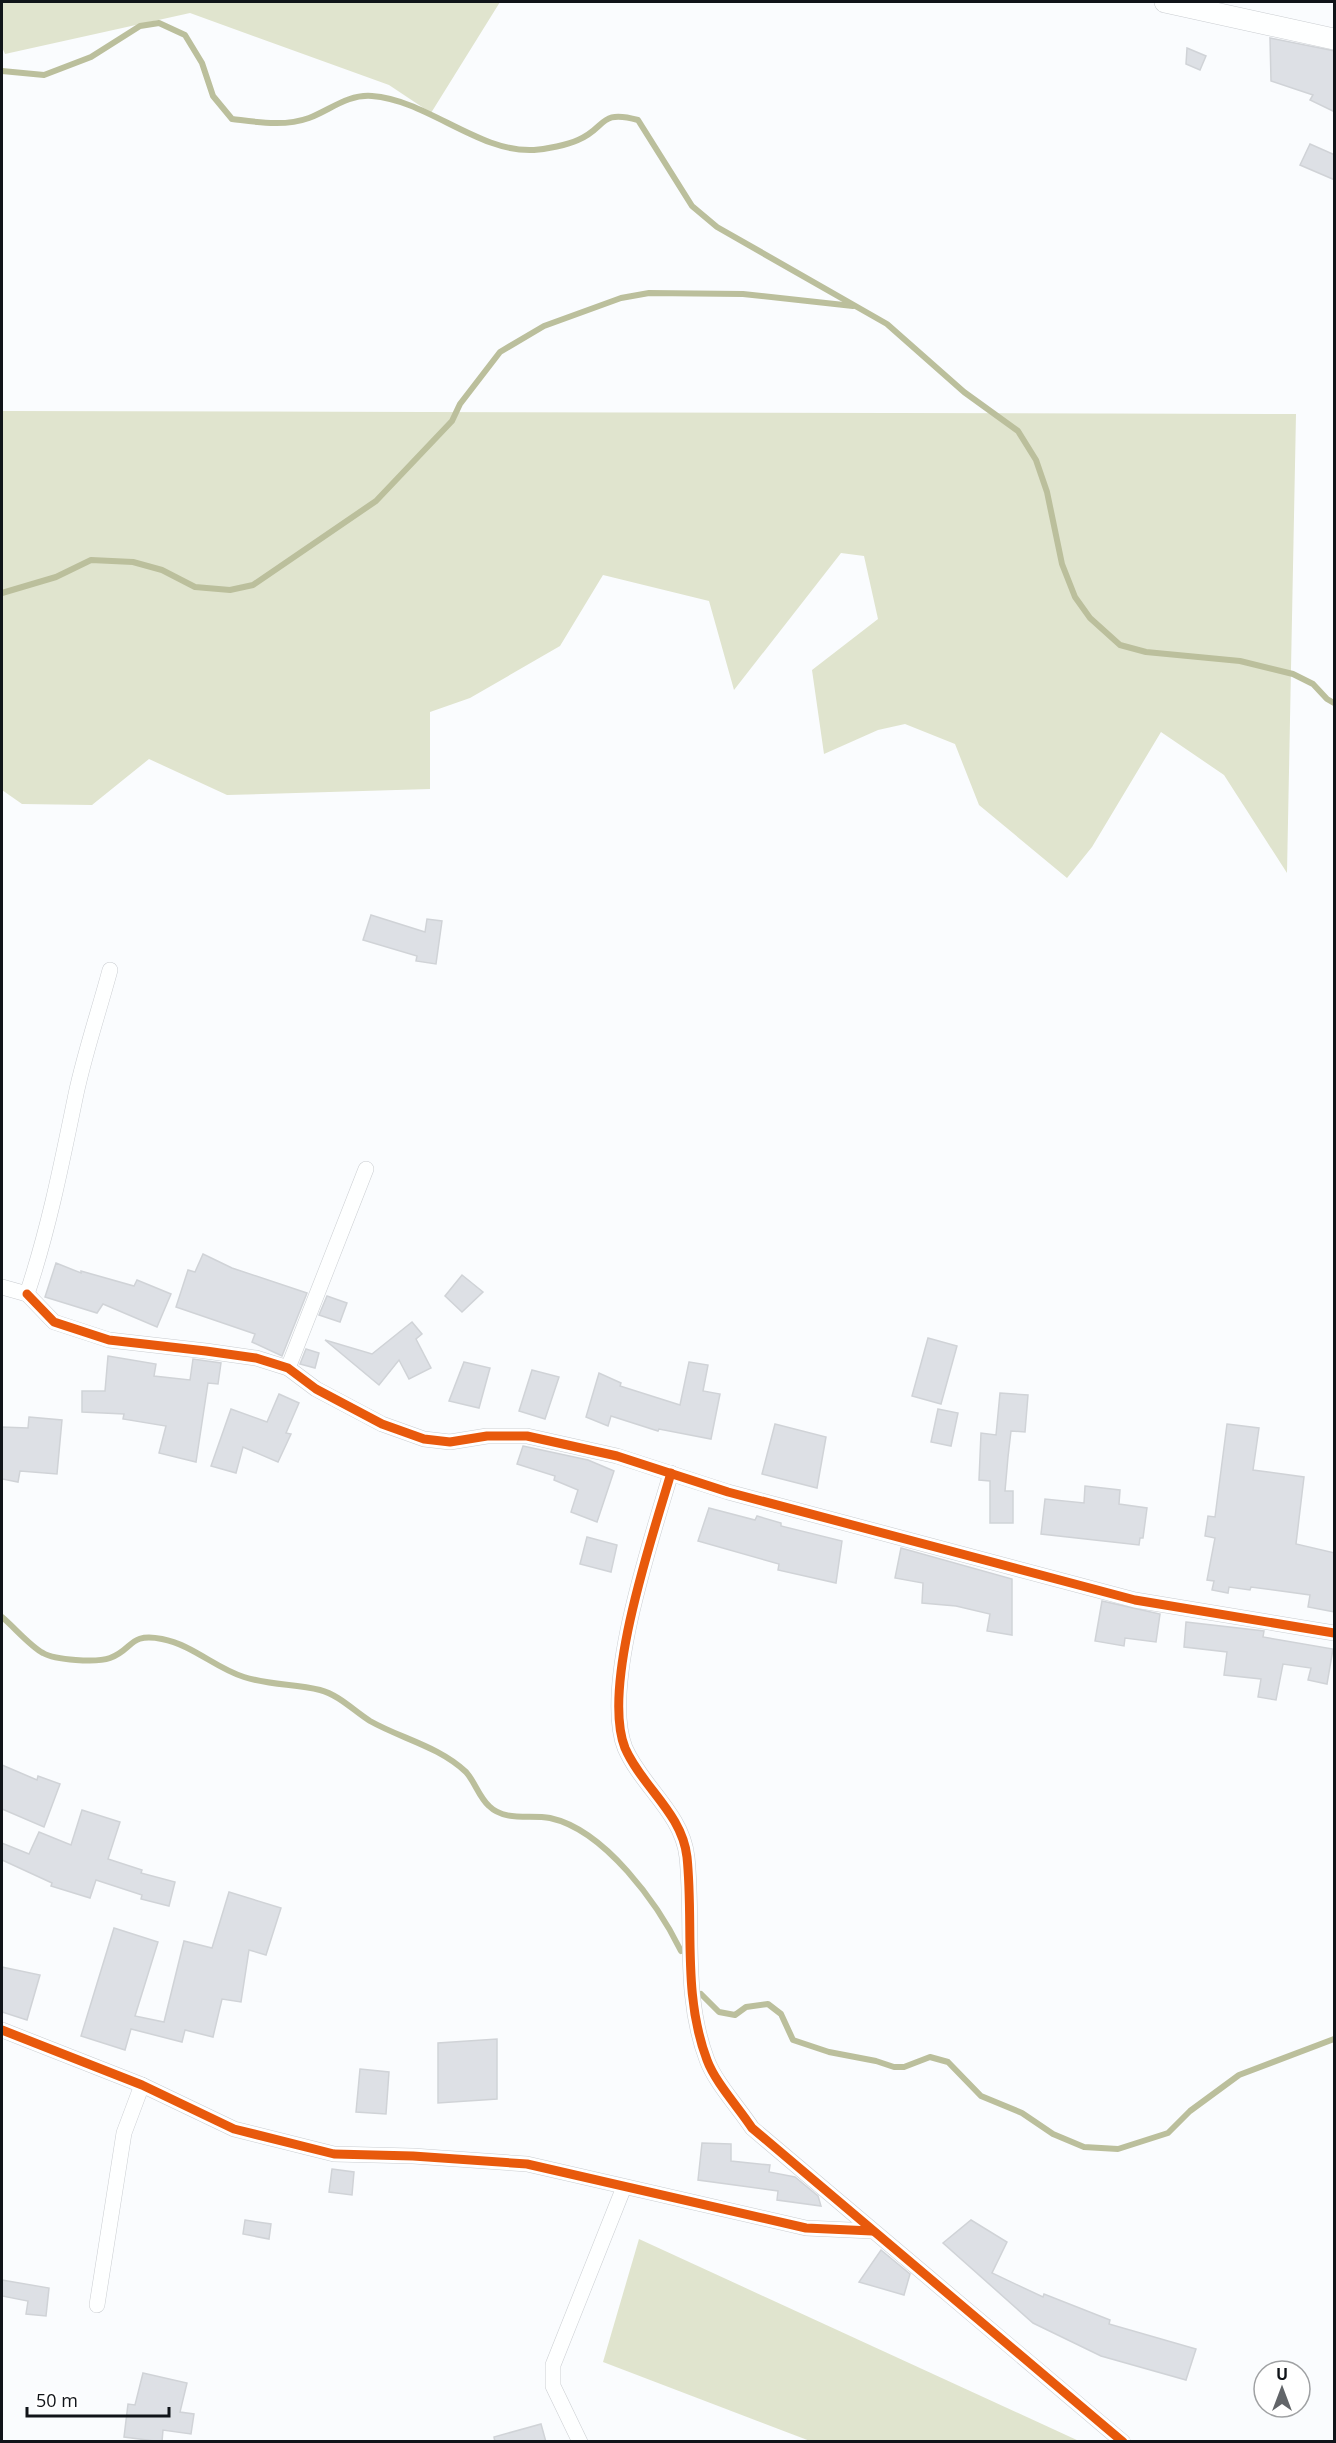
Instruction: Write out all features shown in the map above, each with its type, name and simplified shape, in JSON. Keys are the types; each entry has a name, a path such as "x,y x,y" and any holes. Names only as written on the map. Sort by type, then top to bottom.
{"street":[{"path":"1165,2 1335,39"},
{"path":"27,1294 44,1242 66,1150 76,1093 110,970"},
{"path":"288,1368 366,1169"},
{"path":"2,1287 27,1294 54,1322 109,1340 256,1358 288,1368 316,1389 382,1424 424,1439 450,1442 487,1436 526,1436 616,1456 728,1492 1135,1600 1335,1633"},
{"path":"671,1473 635,1596 619,1690 618,1728 626,1750 647,1786 675,1819 687,1856 692,2007 708,2062 752,2128 1123,2442"},
{"path":"2,2030 142,2085 234,2129 334,2154 413,2156 526,2164 806,2229 872,2231"},
{"path":"97,2305 124,2133 142,2085"},
{"path":"580,2442 553,2386 554,2365 624,2187"}],"green space":[{"path":"2,2 500,2 431,113 389,85 190,13 5,54 2,47"},
{"path":"2,411 1296,414 1287,873 1224,775 1161,732 1092,847 1067,878 979,805 955,744 905,724 878,730 824,754 812,670 878,619 864,556 841,553 734,690 709,601 603,575 560,646 470,698 430,712 430,789 227,795 149,759 92,805 22,804 2,790"},
{"path":"639,2239 1079,2441 810,2441 603,2362"}],"building":[{"path":"1270,38 1335,51 1335,112 1310,100 1313,95 1271,81"},
{"path":"1187,48 1206,56 1200,70 1186,64"},
{"path":"1310,144 1335,155 1335,180 1300,165"},
{"path":"371,915 425,932 427,919 442,921 436,964 416,961 417,956 363,940"},
{"path":"203,1254 232,1268 307,1293 282,1356 252,1342 255,1334 176,1307 188,1270 195,1272"},
{"path":"56,1263 81,1273 81,1271 134,1286 137,1280 171,1294 157,1327 103,1304 97,1313 45,1297"},
{"path":"462,1275 483,1292 462,1312 445,1296"},
{"path":"327,1296 347,1303 340,1322 319,1315"},
{"path":"412,1322 422,1334 416,1339 431,1368 409,1379 399,1360 379,1385 325,1340 372,1354"},
{"path":"928,1338 957,1346 941,1404 912,1396"},
{"path":"306,1349 319,1353 315,1368 300,1364"},
{"path":"108,1356 156,1364 154,1376 190,1380 193,1359 221,1363 218,1384 208,1383 196,1462 159,1453 166,1426 123,1419 124,1414 82,1412 82,1391 105,1391"},
{"path":"464,1362 490,1368 479,1408 449,1401"},
{"path":"689,1362 708,1365 703,1391 720,1394 711,1439 659,1429 658,1431 611,1416 608,1426 586,1417 599,1373 621,1383 620,1386 680,1405"},
{"path":"532,1370 559,1377 545,1419 519,1411"},
{"path":"1000,1393 1028,1395 1025,1432 1011,1431 1005,1491 1013,1491 1013,1523 990,1523 990,1481 979,1480 981,1433 996,1435"},
{"path":"279,1394 299,1403 286,1433 291,1434 278,1462 243,1447 236,1473 211,1466 231,1409 267,1422"},
{"path":"938,1409 958,1413 951,1446 931,1442"},
{"path":"29,1417 62,1420 57,1474 20,1471 18,1482 2,1479 2,1427 28,1428"},
{"path":"775,1424 826,1437 817,1488 762,1474"},
{"path":"1227,1424 1259,1428 1253,1470 1304,1477 1296,1544 1335,1553 1335,1612 1308,1607 1310,1595 1251,1587 1250,1590 1229,1587 1228,1593 1212,1590 1214,1581 1207,1580 1215,1538 1205,1536 1208,1516 1215,1517"},
{"path":"523,1446 588,1460 614,1471 597,1522 571,1512 578,1490 554,1480 555,1476 517,1464"},
{"path":"1085,1486 1120,1490 1119,1504 1147,1508 1143,1538 1140,1538 1139,1545 1041,1534 1045,1499 1084,1503"},
{"path":"709,1508 755,1520 757,1516 781,1523 781,1526 842,1541 836,1583 778,1570 779,1564 698,1541"},
{"path":"587,1537 617,1545 611,1572 580,1564"},
{"path":"901,1548 1012,1579 1012,1635 987,1631 990,1614 956,1606 922,1603 923,1583 895,1578"},
{"path":"1102,1601 1160,1614 1156,1642 1125,1638 1124,1646 1095,1641"},
{"path":"1186,1622 1264,1631 1263,1637 1333,1649 1327,1684 1308,1680 1311,1668 1283,1664 1276,1700 1258,1697 1261,1679 1224,1675 1227,1652 1184,1647"},
{"path":"2,1765 37,1780 38,1776 60,1784 44,1827 2,1809"},
{"path":"82,1810 120,1822 108,1859 142,1870 141,1873 175,1882 169,1906 141,1899 142,1895 96,1880 90,1898 51,1886 52,1883 2,1860 2,1843 29,1854 39,1832 71,1845"},
{"path":"229,1892 281,1908 266,1955 249,1950 241,2002 222,1999 213,2037 185,2030 182,2042 131,2029 125,2050 81,2036 114,1928 158,1942 135,2016 164,2022 184,1941 212,1948"},
{"path":"2,1967 40,1975 27,2020 2,2012"},
{"path":"497,2039 497,2099 438,2103 438,2043"},
{"path":"360,2069 389,2072 386,2114 356,2112"},
{"path":"702,2143 731,2144 731,2161 770,2165 769,2172 795,2177 818,2196 821,2206 777,2200 778,2191 698,2180"},
{"path":"332,2169 354,2172 352,2195 329,2192"},
{"path":"245,2220 271,2224 269,2239 243,2234"},
{"path":"971,2220 1007,2242 992,2273 1043,2297 1044,2294 1110,2320 1109,2324 1196,2349 1186,2380 1101,2356 1033,2323 943,2243"},
{"path":"881,2250 910,2274 904,2295 859,2282"},
{"path":"2,2280 49,2288 46,2316 26,2314 28,2301 2,2296"},
{"path":"143,2373 187,2383 180,2412 194,2414 191,2434 163,2430 162,2442 124,2437 128,2404 135,2405"},
{"path":"541,2424 546,2442 495,2442 494,2437"}],"waterway":[{"path":"2,71 44,75 91,57 140,26 159,23 185,35 202,63 213,96 232,119 270,123 300,121 355,97 372,96 413,107 493,143 514,149 534,150 578,140 609,118 625,117 638,120 692,206 717,227 887,324 964,392 1018,431 1036,460 1047,492 1062,564 1075,597 1090,618 1120,645 1146,652 1240,661 1293,674 1313,684 1334,703"},
{"path":"2,593 56,577 91,560 133,562 162,570 195,587 230,590 253,585 376,501 452,421 460,404 500,352 544,326 621,298 649,293 743,294 853,306"},
{"path":"2,1617 38,1650 57,1657 104,1660 117,1655 137,1640 151,1637 184,1646 244,1677 263,1682 311,1688 334,1696 370,1721 432,1749 455,1763 466,1772 480,1794 495,1811 510,1816 550,1818 570,1825 590,1837 610,1853 644,1891 681,1951"},
{"path":"701,1994 719,2012 735,2015 746,2007 768,2004 781,2014 793,2040 829,2052 894,2067 904,2067 930,2057 948,2062 981,2096 1022,2113 1053,2134 1084,2147 1118,2149 1168,2133 1190,2111 1239,2075 1334,2039"}],"cycle path":[{"path":"27,1294 54,1322 109,1340 256,1358 288,1368 316,1389 382,1424 424,1439 450,1442 487,1436 527,1436 617,1456 728,1492 1135,1600 1334,1633"},
{"path":"671,1473 632,1612 619,1688 619,1721 625,1748 632,1762 670,1813 684,1841 689,1883 690,1959 694,2010 707,2060 721,2086 752,2128 1123,2442"},
{"path":"2,2030 142,2085 234,2129 334,2154 413,2156 527,2164 806,2228 872,2231"}]}
